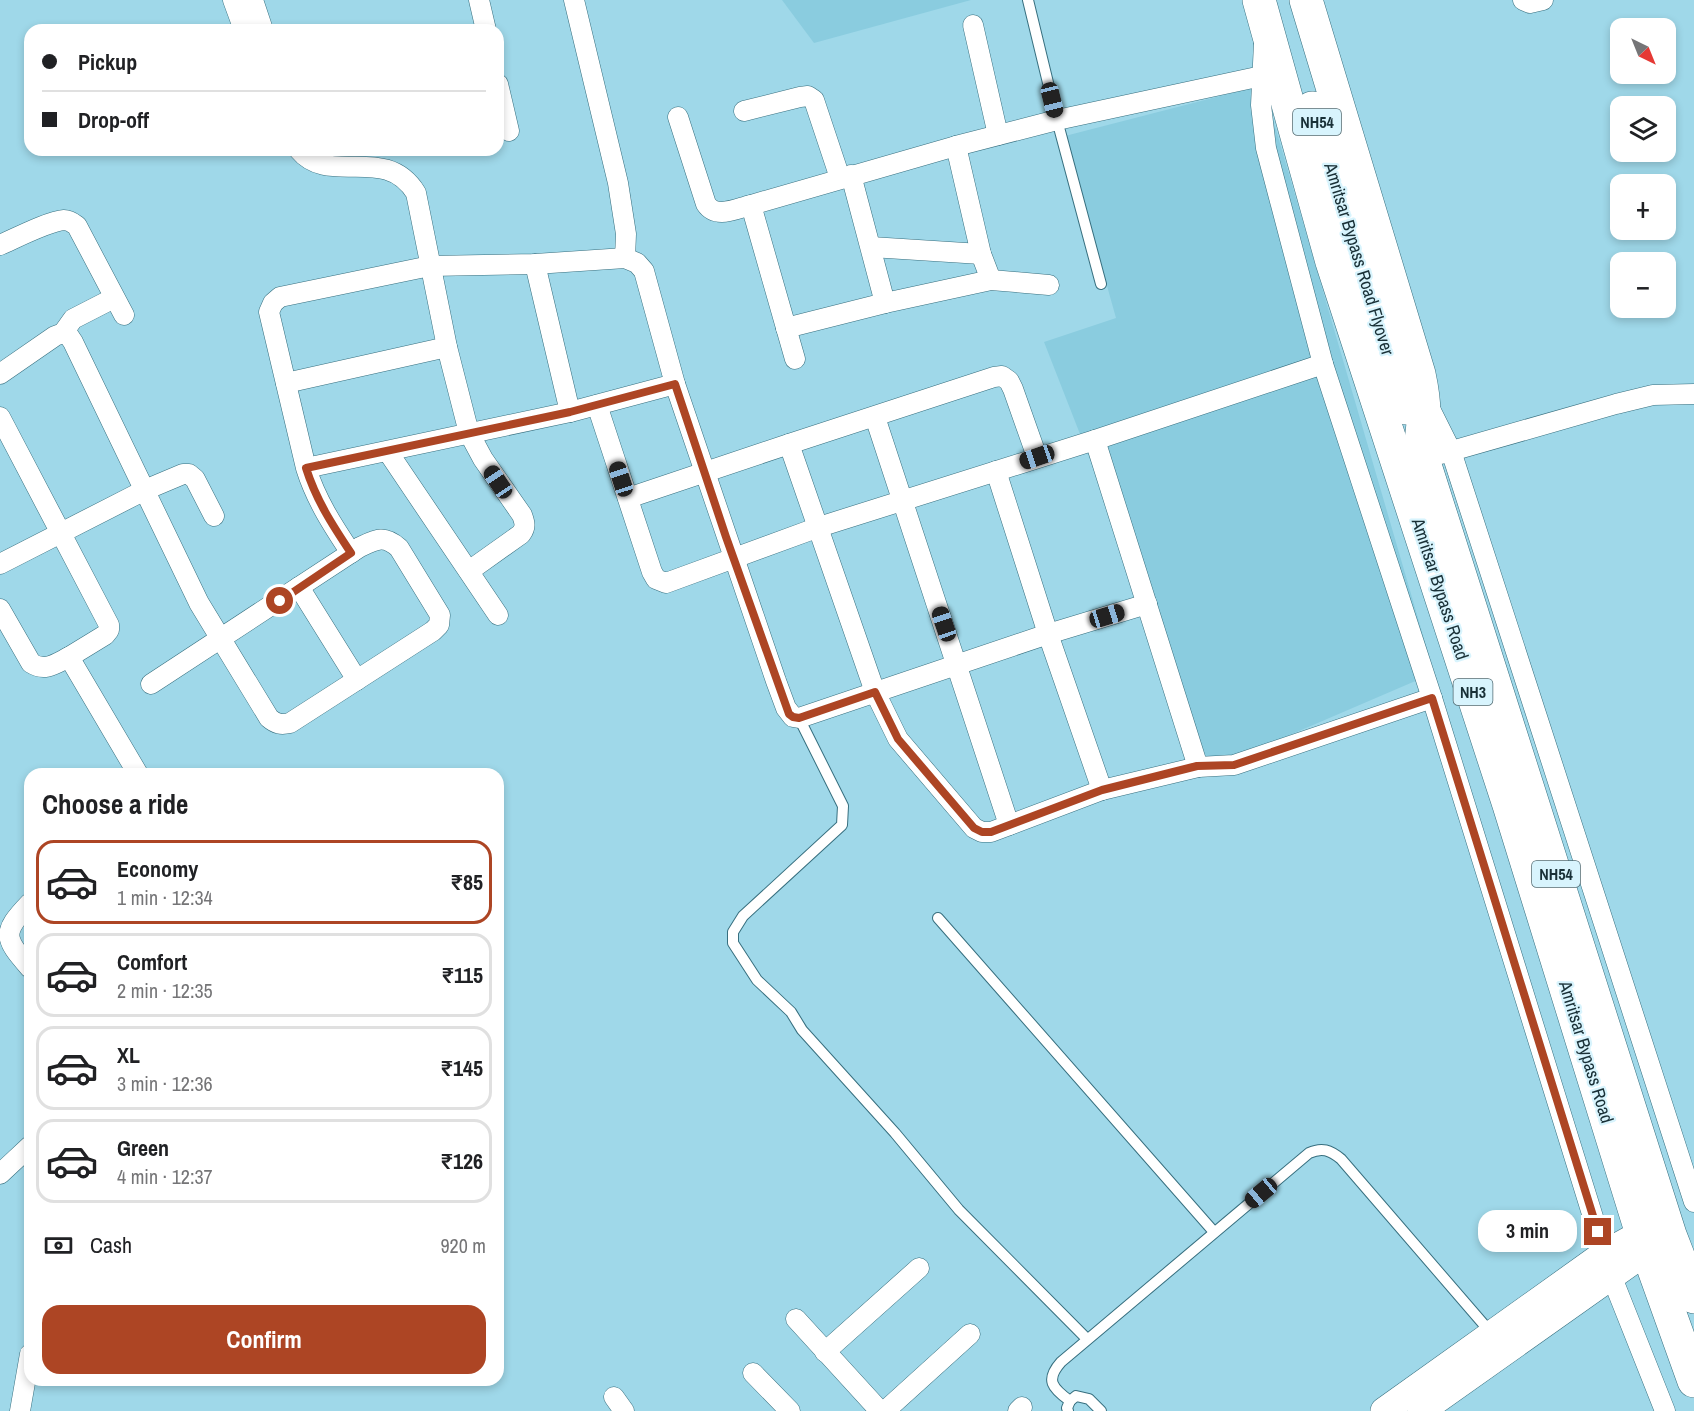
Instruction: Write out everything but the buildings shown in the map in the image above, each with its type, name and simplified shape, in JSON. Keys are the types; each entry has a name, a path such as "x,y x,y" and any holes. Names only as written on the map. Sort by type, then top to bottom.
{"highway":[{"name":"Amritsar Bypass Road","path":"1306,0 1412,349 1423,395 1431,453 1656,1235 1694,1381"},
{"name":"Amritsar Bypass Road","path":"1268,7 1270,74 1509,805 1656,1235 1694,1297"},
{"name":"Amritsar Bypass Road Flyover","path":"1268,7 1431,453"}],"street":[{"path":"233,0 242,24"},
{"path":"253,0 261,24"},
{"path":"479,0 485,24"},
{"path":"574,0 618,183 626,234 625,258"},
{"path":"1523,0 1530,3 1543,0"},
{"path":"973,25 998,135"},
{"path":"678,117 706,204 710,210 717,213 1057,120 1270,74 1261,105 1266,148 1323,364 1432,698 1608,1264 1665,1411"},
{"path":"744,111 800,97 808,96 814,100 871,246 885,303"},
{"path":"504,110 509,131"},
{"path":"956,146 981,254 991,280"},
{"path":"304,156 321,165 380,167 398,174 409,182 416,192 447,347 469,433 483,459 522,515 525,524 525,529 521,534 469,571"},
{"path":"751,205 795,358"},
{"path":"0,245 49,224 63,220 70,221 77,226 124,315"},
{"path":"871,246 981,254"},
{"path":"351,553 325,512 306,468 269,312 273,303 280,297 430,266 536,264 625,258 637,263 644,271 675,384 704,472 786,708 793,717 799,718 1048,634 1147,604"},
{"path":"536,264 570,412"},
{"path":"786,328 991,280 1049,285"},
{"path":"0,374 55,336 63,333 73,319 114,297"},
{"path":"63,333 73,342 199,603 220,640 274,723 281,725 290,723 433,631 439,625 440,615 399,548 390,539 377,539 351,553 220,640 152,684"},
{"path":"286,383 447,347"},
{"path":"597,405 652,572 660,582 666,583 819,527 1095,440 1323,364"},
{"path":"628,498 1002,376 1009,381 1013,389 1037,457"},
{"path":"306,468 570,412 675,384"},
{"path":"1694,394 1653,395 1431,453 1694,1202"},
{"path":"0,417 62,533 109,625 109,630 105,635 69,657 47,668 37,667 31,663 0,609"},
{"path":"875,417 1009,825"},
{"path":"1095,440 1197,766"},
{"path":"789,444 875,692 898,739 974,828 982,832 991,832 1102,790 1197,766 1234,765 1432,698"},
{"path":"388,452 498,615"},
{"path":"996,471 1048,634 1102,790"},
{"path":"0,564 145,490 183,474 189,474 195,479 214,516"},
{"path":"299,587 357,680"},
{"path":"69,657 134,768"},
{"path":"24,910 13,923 8,934 10,944 24,961"},
{"path":"0,1174 24,1152"},
{"path":"1384,1411 1492,1334 1656,1235"},
{"path":"1421,1411 1608,1264"},
{"path":"825,1352 919,1268"},
{"path":"796,1319 880,1411"},
{"path":"885,1411 970,1334"},
{"path":"753,1373 790,1411"},
{"path":"20,1411 24,1386"}],"lane":[{"path":"1028,0 1101,284"},
{"path":"799,718 843,806 842,825 743,916 733,932 733,943 757,980 791,1012 802,1030 895,1132 959,1210 1087,1339"},
{"path":"938,918 1214,1232"},
{"path":"1101,1411 1089,1399 1076,1396 1069,1406 1055,1388 1051,1378 1052,1371 1309,1153 1319,1149 1331,1151 1341,1159 1492,1334"}],"shaded area":[{"path":"782,0 971,0 814,43"},
{"path":"1263,85 1434,673 1211,769 1044,342 1116,318 1065,136"}],"route":[{"path":"280,601 351,553 325,512 306,468 570,412 675,384 789,714 799,718 875,692 888,721 907,752 974,828 982,832 991,832 1102,790 1197,766 1234,765 1432,698 1598,1232"}]}
